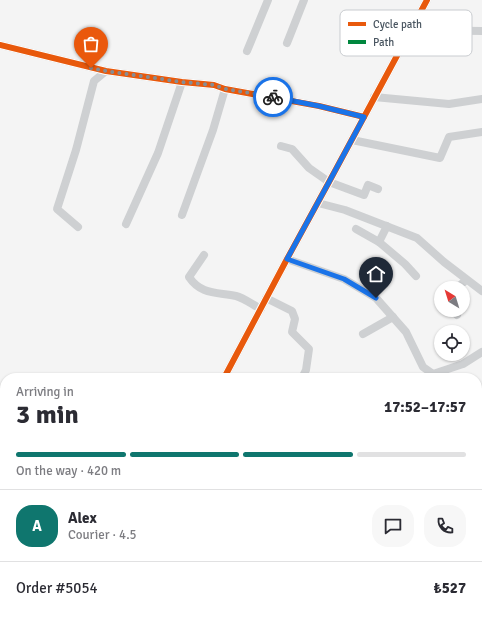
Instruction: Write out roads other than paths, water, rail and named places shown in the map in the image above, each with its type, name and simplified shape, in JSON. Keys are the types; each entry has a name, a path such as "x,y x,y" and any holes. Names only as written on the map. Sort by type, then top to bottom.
{"street":[{"path":"247,51 268,0"},
{"path":"287,43 304,0"},
{"path":"422,10 427,0"},
{"path":"472,32 482,32"},
{"path":"0,45 106,71 214,85 226,89 319,106 364,117"},
{"path":"228,373 266,298 397,56"},
{"path":"78,227 57,209 76,150 94,81 106,71"},
{"path":"126,224 158,153 182,82"},
{"path":"182,215 213,130 226,89"},
{"path":"374,97 449,104 482,99"},
{"path":"352,140 440,158 449,137 482,132"},
{"path":"281,146 292,149 309,168 329,182 364,196 368,186 378,189"},
{"path":"318,203 345,210 417,238 466,280 482,291"},
{"path":"379,242 387,226"},
{"path":"356,229 379,242 405,264 416,276"},
{"path":"204,255 189,277 192,281 204,291 238,296 261,309"},
{"path":"287,259 344,279 376,298 406,332 423,367 428,373"},
{"path":"266,298 292,311 295,319 292,332 309,349 304,373"},
{"path":"363,334 393,317"},
{"path":"439,373 463,364 482,352"}]}
